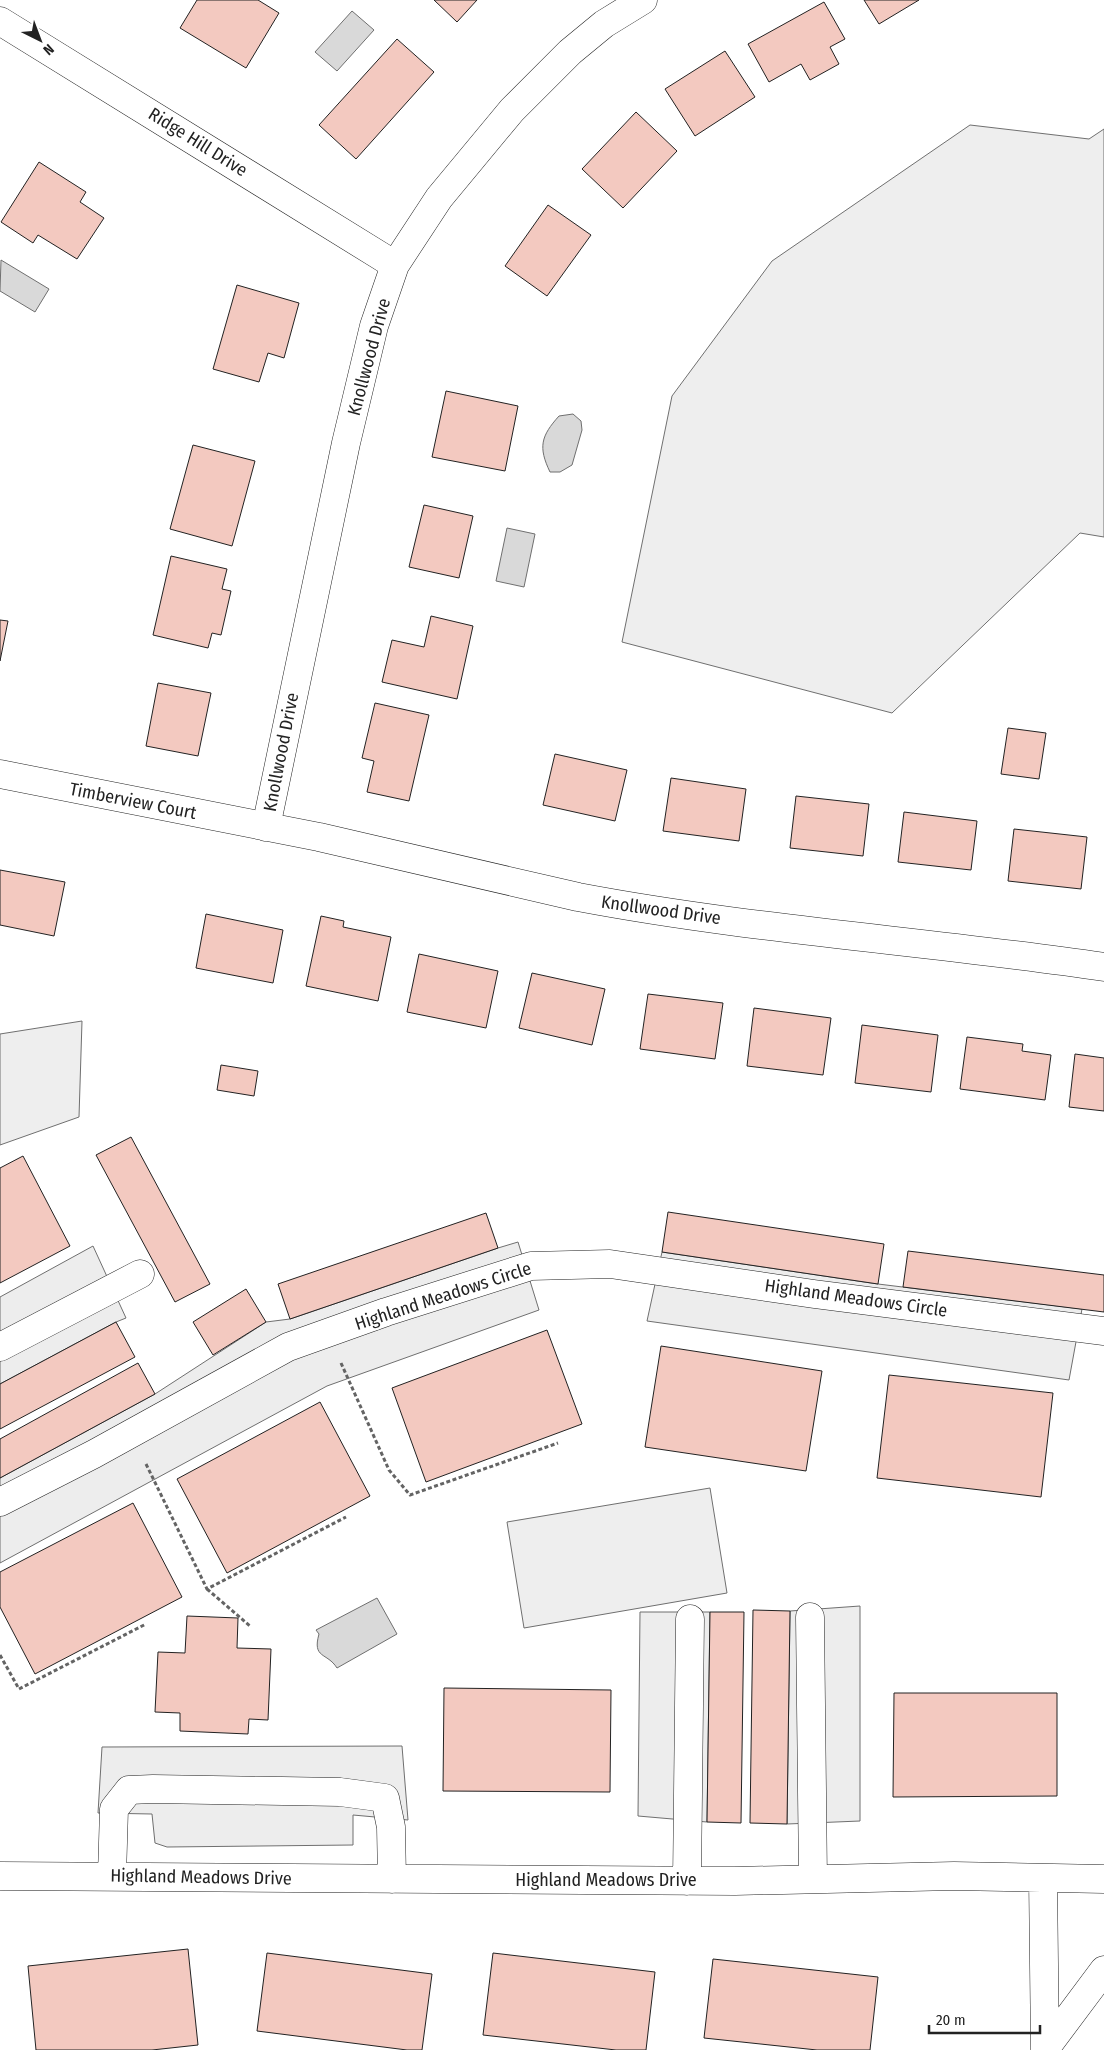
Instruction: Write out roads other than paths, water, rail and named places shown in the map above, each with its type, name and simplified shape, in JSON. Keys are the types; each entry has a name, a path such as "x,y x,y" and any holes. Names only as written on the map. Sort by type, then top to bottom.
{"street":[{"name":"Knollwood Drive","path":"643,0 604,24 570,52 512,110 439,198 395,265 374,326 346,443 266,827 319,837 578,897 616,904 704,918 1005,953 1104,967"},
{"name":"Ridge Hill Drive","path":"0,21 395,265"},
{"name":"Timberview Court","path":"0,774 266,827"},
{"name":"Highland Meadows Circle","path":"0,1502 132,1434 288,1347 531,1266 610,1264 814,1294 1104,1331"},
{"path":"0,1347 140,1274"},
{"path":"810,1618 813,1879"},
{"path":"687,1881 690,1619"},
{"path":"112,1876 114,1809 129,1790 153,1789 340,1792 385,1798 391,1827 392,1879"},
{"name":"Highland Meadows Drive","path":"0,1876 687,1881 954,1876 1042,1878"},
{"path":"1045,2049 1042,1878 1104,1879"},
{"path":"1045,2049 1104,1970"}]}
